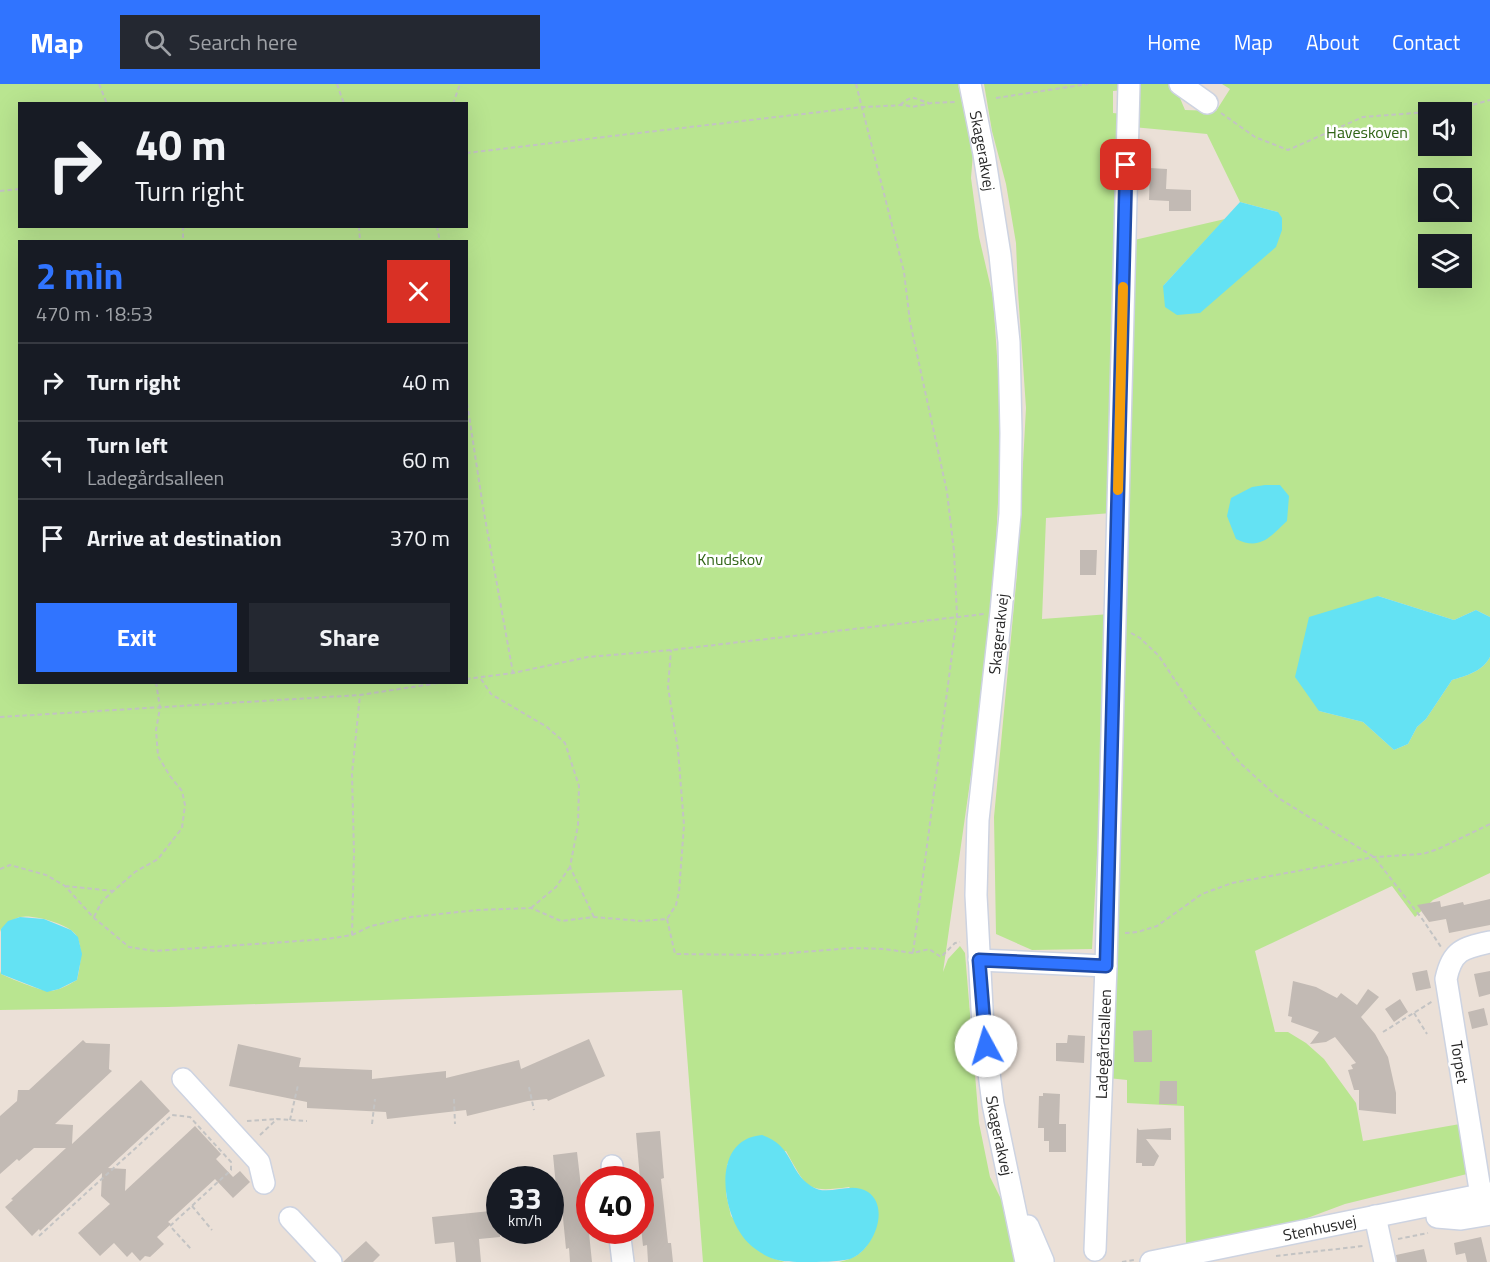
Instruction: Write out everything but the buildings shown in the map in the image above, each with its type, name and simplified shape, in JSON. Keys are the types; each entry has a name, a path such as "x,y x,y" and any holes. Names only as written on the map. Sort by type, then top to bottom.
{"street":[{"name":"Skagerakvej","path":"970,84 1000,255 1009,342 1010,514 978,820 976,895 979,960 983,1027 993,1104 1011,1183 1039,1262"},
{"name":"Ladegårdsalleen","path":"1095,1250 1107,933 1129,84"},
{"path":"1180,84 1207,103"},
{"path":"1450,962 1455,954 1467,947 1490,942"},
{"path":"979,960 1106,966"},
{"name":"Torpet","path":"1450,962 1441,1031 1487,1203"},
{"path":"183,1079 259,1162 264,1184"},
{"name":"Stenhusvej","path":"1379,1238 1402,1211 1487,1203"},
{"name":"Stenhusvej","path":"1204,1262 1379,1238 1436,1225 1487,1203"},
{"path":"1319,1228 1342,1216 1372,1210 1402,1211"},
{"path":"290,1218 331,1262"},
{"name":"Stenhusvej","path":"1151,1262 1319,1228 1379,1238"},
{"path":"621,1244 623,1262"}],"path":[{"path":"99,84 106,102"},
{"path":"337,84 343,102"},
{"path":"454,102 460,84"},
{"path":"856,84 904,272 910,322 947,492 954,551 957,616 913,953"},
{"path":"996,98 1088,84"},
{"path":"900,105 910,97 932,103"},
{"path":"1207,103 1255,137 1288,150 1363,117 1454,110 1490,100"},
{"path":"468,153 863,107 900,105 912,107 956,102"},
{"path":"0,191 18,189"},
{"path":"468,409 513,673"},
{"path":"468,679 513,673 588,657 671,650 1001,612"},
{"path":"1115,625 1140,638 1159,656 1190,703 1233,755 1280,799 1374,857 1423,920 1450,962"},
{"path":"671,650 668,687 678,750 684,825 679,892 676,905 667,920 675,954 765,955 852,948 913,953 929,949 941,957 956,943 979,939"},
{"path":"481,678 491,694 547,727 565,743 579,786 578,825 570,867 556,887 531,908"},
{"path":"93,917 102,901 135,872 158,859 182,828 185,805 182,791 158,756 156,730 160,708 156,684"},
{"path":"0,717 360,695 432,684"},
{"path":"352,935 354,853 352,774 360,695"},
{"path":"1107,933 1138,932 1157,926 1183,905 1202,894 1232,883 1374,857 1423,854 1490,824"},
{"path":"0,868 10,865 46,875 65,886 93,917 129,947 155,951 327,939 352,935 371,926 411,917 478,910 531,908 561,921 594,917 642,921 667,920"},
{"path":"570,867 594,917"},
{"path":"65,886 114,891"},
{"path":"1383,1032 1448,991"},
{"path":"1414,1012 1441,1031"},
{"path":"290,1120 298,1085"},
{"path":"529,1087 534,1110"},
{"path":"372,1124 375,1099"},
{"path":"454,1099 455,1124"},
{"path":"39,1236 172,1115 190,1117 231,1162 231,1170 170,1226 191,1249"},
{"path":"246,1148 277,1119 307,1121"},
{"path":"192,1206 212,1230"},
{"path":"1273,1256 1319,1252 1436,1225"}],"green space":[{"name":"Knudskov","path":"0,84 958,84 973,153 971,178 979,237 993,297 1000,400 999,484 991,634 943,972 948,959 960,946 965,953 979,1123 990,1177 1010,1217 1017,1262 839,1262 855,1256 866,1247 878,1219 849,1187 824,1189 809,1185 786,1151 727,1164 726,1194 731,1216 772,1258 785,1262 703,1262 682,990 168,1007 0,1010 0,971 1,974 26,984 46,991 54,990 77,980 81,957 76,935 66,927 50,921 26,916 13,920 0,932"},
{"path":"984,84 1123,84 1123,90 1113,91 1113,113 1123,114 1112,513 1046,518 1042,619 1110,614 1092,949 1032,950 996,934 994,817 1017,574 1026,408 1016,243 1006,184 992,131"},
{"name":"Haveskoven","path":"1135,84 1174,84 1185,110 1216,111 1230,89 1222,84 1490,84 1490,617 1476,610 1454,620 1378,596 1319,711 1363,722 1394,750 1408,744 1417,727 1426,719 1452,680 1479,669 1490,657 1490,873 1433,900 1415,917 1392,886 1255,951 1275,1032 1288,1032 1306,1043 1324,1059 1356,1103 1363,1141 1460,1124 1467,1174 1345,1204 1302,1220 1186,1245 1184,1106 1127,1103 1127,1080 1108,1078 1130,241 1225,219 1163,286 1278,212 1240,202 1207,134 1133,127"}],"water":[{"path":"1240,202 1278,212 1282,218 1282,230 1276,247 1200,313 1177,315 1165,307 1163,286"},
{"path":"1280,485 1289,496 1287,521 1270,537 1258,543 1252,544 1236,539 1227,516 1231,498 1252,487"},
{"path":"1378,596 1454,620 1476,610 1490,617 1490,657 1487,662 1474,672 1452,680 1426,719 1417,727 1408,744 1394,750 1363,722 1319,711 1295,677 1309,617"},
{"path":"20,917 44,919 71,930 78,937 82,954 77,980 47,992 1,974 1,929 8,921"},
{"path":"762,1135 786,1152 798,1173 811,1186 825,1190 861,1189 875,1199 878,1208 876,1228 872,1239 858,1254 850,1259 834,1261 782,1261 760,1252 744,1238 734,1222 729,1207 726,1175 729,1160 735,1148 746,1139"}],"slow traffic":[{"path":"1118,490 1123,287"}],"route":[{"path":"986,1046 979,960 1106,966 1126,165"}]}
